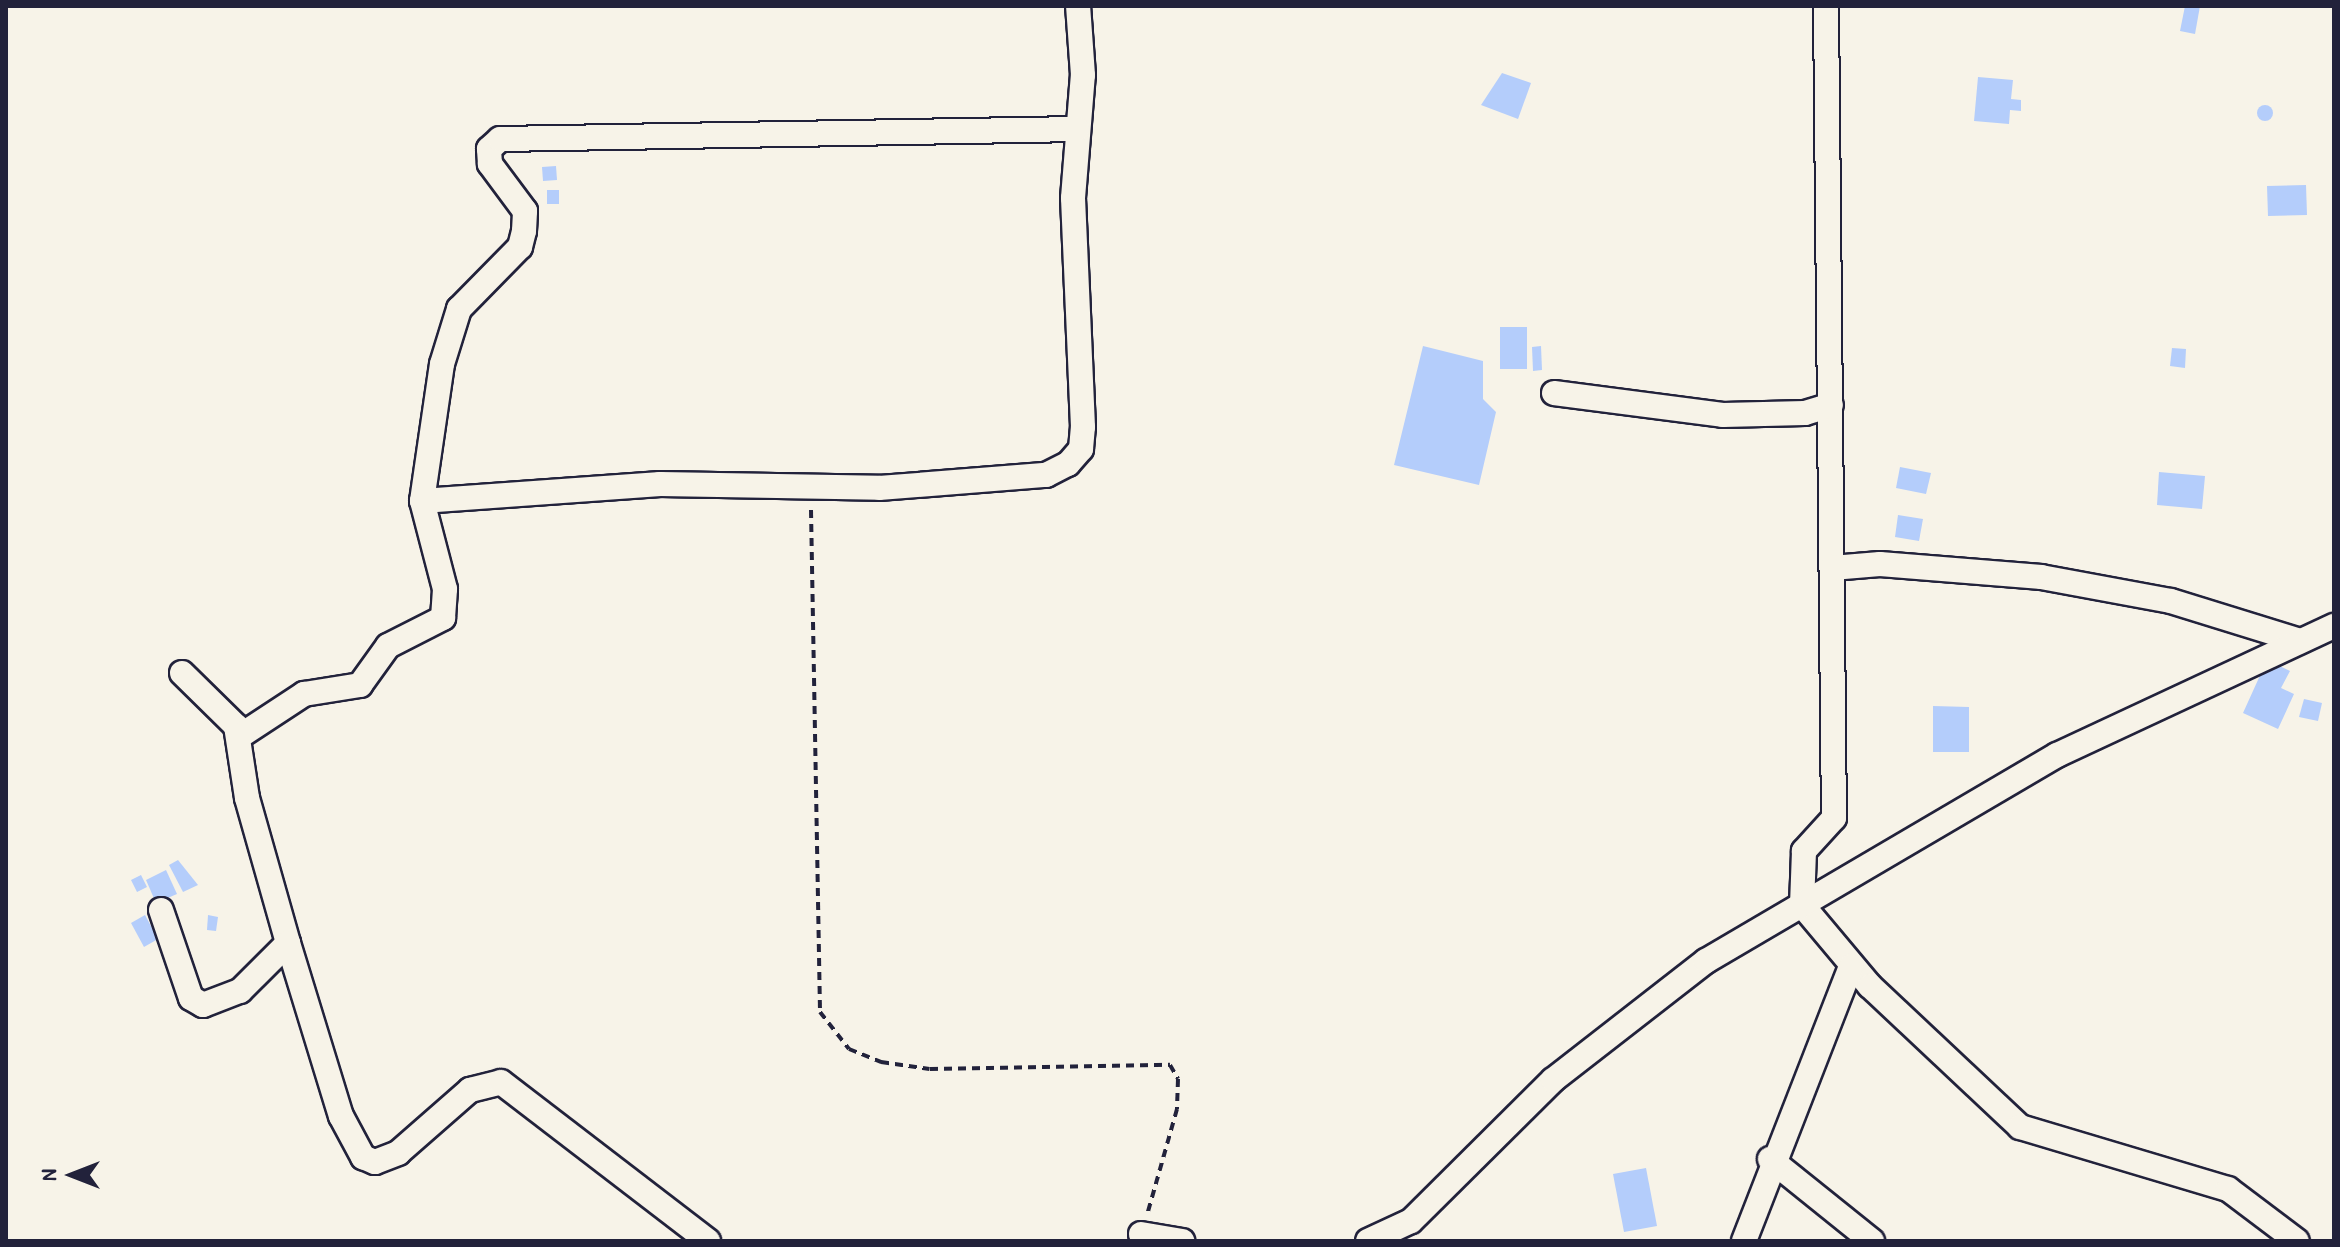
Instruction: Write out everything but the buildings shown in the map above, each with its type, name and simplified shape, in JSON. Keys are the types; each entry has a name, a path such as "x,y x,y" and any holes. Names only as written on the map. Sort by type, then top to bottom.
{"street":[{"path":"422,501 660,484 822,484 879,488 1046,475 1081,449 1078,6"},
{"path":"1826,6 1834,818 1804,851 1802,905 1851,966 2020,1127 2228,1189 2297,1241"},
{"path":"240,736 304,694 360,685 388,646 443,618 445,589 422,501 451,327 471,290 520,247 524,231 525,211 490,164 489,149 500,139 1077,129"},
{"path":"1554,393 1723,415 1831,405"},
{"path":"1832,568 2041,577 2171,601 2300,641"},
{"path":"1368,1241 1411,1221 1616,1027 1706,961 2057,755 2334,626"},
{"path":"182,673 212,696 240,736 247,798 288,943 341,1116 368,1161 398,1153 482,1083 501,1082 708,1241"},
{"path":"161,910 191,998 203,1005 240,991 288,943"},
{"path":"1744,1241 1770,1159 1851,966"},
{"path":"1770,1159 1872,1241"},
{"path":"1141,1234 1182,1241"}],"path":[{"path":"822,484 810,496 820,1012 849,1049 881,1062 930,1069 1170,1065 1178,1079 1177,1109 1141,1234"}]}
